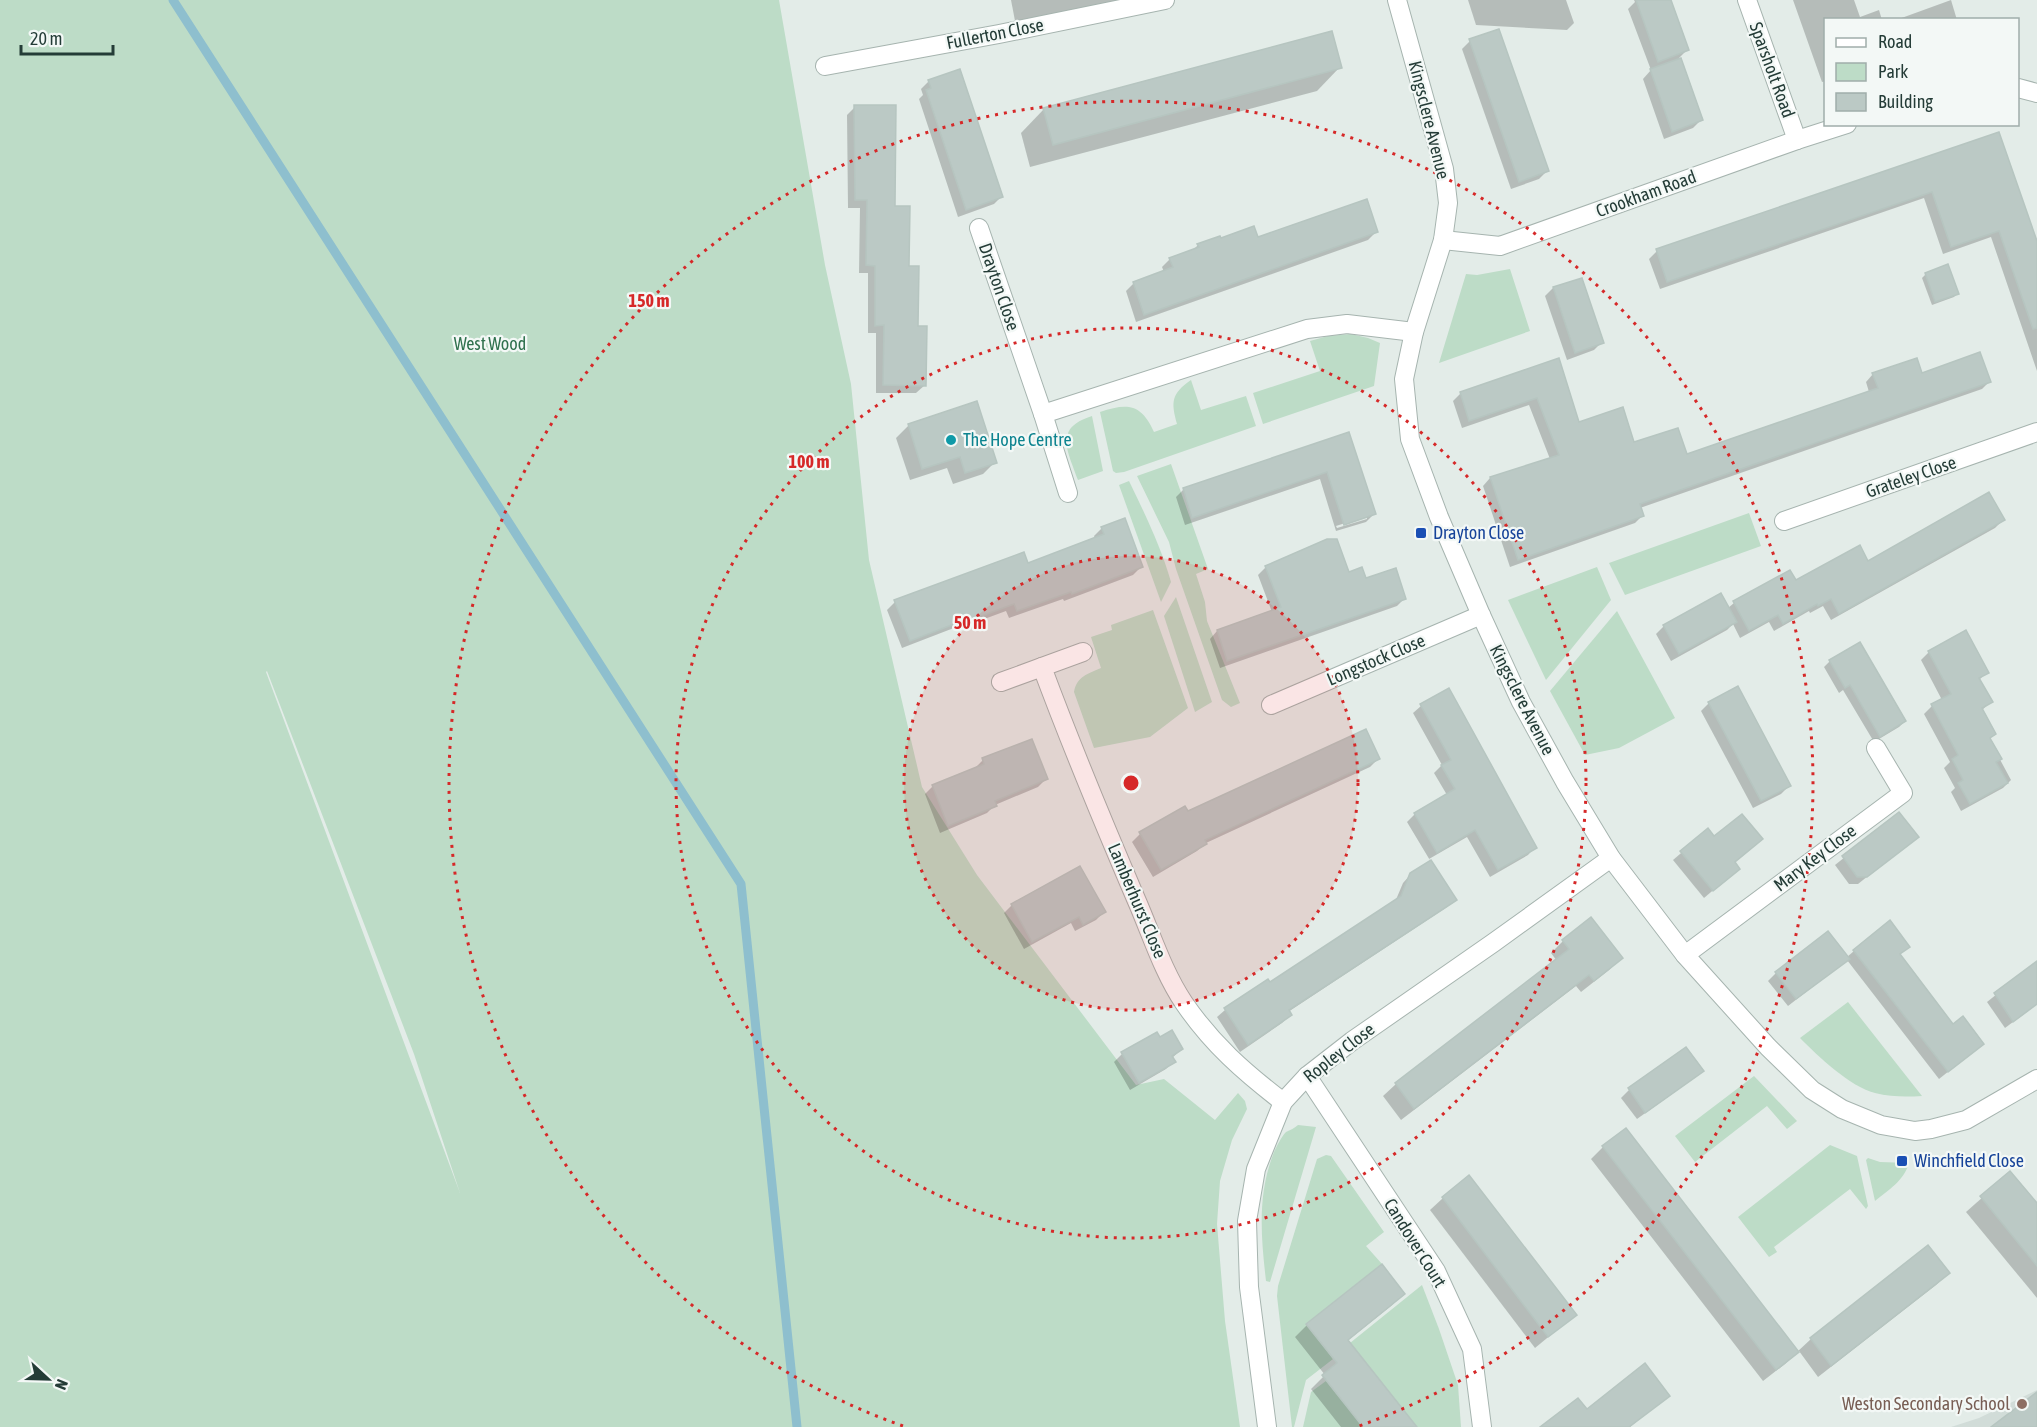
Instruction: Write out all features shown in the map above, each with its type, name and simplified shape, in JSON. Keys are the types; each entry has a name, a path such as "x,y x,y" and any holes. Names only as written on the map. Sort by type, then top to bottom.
{"street":[{"name":"Fullerton Close","path":"825,66 1165,0"},
{"name":"Kingsclere Avenue","path":"1397,0 1444,168 1448,203 1443,240 1414,332 1404,379 1410,439 1439,518 1481,615 1521,702 1565,782 1611,858 1685,955 1768,1047 1812,1090 1842,1109 1881,1125 1915,1131 1966,1120 2034,1088"},
{"name":"Sparsholt Road","path":"1747,0 1797,140"},
{"path":"2019,88 2037,93"},
{"name":"Crookham Road","path":"1443,240 1500,246 1841,126"},
{"name":"Drayton Close","path":"979,228 1068,493"},
{"path":"1043,414 1307,329 1347,324 1414,332"},
{"name":"Grateley Close","path":"1784,521 2037,432"},
{"name":"Longstock Close","path":"1271,705 1481,615"},
{"path":"1001,682 1083,652"},
{"name":"Lamberhurst Close","path":"1042,667 1093,799 1165,968 1182,1000 1206,1033 1243,1071 1283,1102"},
{"name":"Mary Key Close","path":"1685,955 1903,793 1876,748"},
{"name":"Ropley Close","path":"1267,1427 1249,1287 1247,1221 1256,1169 1283,1102 1307,1076 1352,1041 1611,858"},
{"name":"Candover Court","path":"1307,1076 1436,1270 1472,1349 1482,1427"}],"shaded area":[{"name":"Weston Secondary School","path":"2037,1390 2037,1427 1951,1427 1979,1418"}],"green space":[{"name":"West Wood","path":"0,0 779,0 825,265 851,384 869,560 922,787 977,875 1136,1085 1164,1079 1215,1120 1238,1093 1245,1101 1247,1109 1232,1140 1220,1181 1217,1224 1225,1321 1240,1427 0,1427","holes":["267,671 414,1054 460,1193"]},
{"path":"1510,269 1530,331 1439,363 1466,274 1477,275"},
{"path":"1351,334 1380,343 1374,386 1263,424 1253,393 1320,371 1310,341 1328,336"},
{"path":"1191,380 1201,410 1246,396 1256,426 1124,472 1113,471 1100,412 1118,407 1132,408 1144,415 1154,432 1177,424 1174,399 1176,394"},
{"path":"1092,416 1103,471 1078,480 1068,450 1068,434 1072,427 1080,421"},
{"path":"1171,464 1208,569 1196,574 1205,602 1207,621 1240,703 1231,707 1222,700 1176,569 1169,542 1137,476"},
{"path":"1129,481 1158,543 1171,582 1161,602 1119,485"},
{"path":"1749,513 1761,546 1625,595 1609,563"},
{"path":"1597,567 1611,600 1546,680 1508,600"},
{"path":"1176,597 1212,702 1195,712 1164,616"},
{"path":"1153,610 1188,708 1150,737 1094,748 1074,692 1080,679 1101,668 1091,637 1112,630 1111,625"},
{"path":"1617,611 1675,718 1619,748 1585,755 1550,691"},
{"path":"1848,1002 1922,1096 1887,1095 1865,1089 1835,1070 1800,1038"},
{"path":"1754,1076 1797,1121 1787,1129 1767,1106 1695,1162 1675,1136"},
{"path":"1298,1125 1316,1127 1270,1282 1266,1281 1262,1232 1265,1184 1279,1142 1286,1132"},
{"path":"1830,1145 1857,1156 1868,1206 1866,1209 1850,1189 1774,1247 1777,1252 1769,1257 1738,1217"},
{"path":"1326,1155 1331,1156 1384,1232 1366,1246 1382,1264 1306,1324 1333,1359 1306,1380 1294,1427 1292,1427 1277,1296 1278,1286 1317,1159"},
{"path":"1868,1158 1880,1162 1909,1163 1899,1180 1875,1201 1866,1160"},
{"path":"1422,1285 1458,1385 1461,1427 1417,1427 1350,1343"},
{"path":"1326,1381 1363,1427 1303,1427 1311,1392"}],"building":[{"path":"1636,0 1671,0 1689,50 1658,62"},
{"path":"1499,29 1549,171 1519,182 1469,39"},
{"path":"1332,31 1342,68 1053,145 1043,108"},
{"path":"1681,58 1703,120 1672,132 1650,69"},
{"path":"960,69 1003,197 966,210 926,90 931,88 928,80"},
{"path":"854,105 896,105 895,206 910,206 909,266 919,266 918,326 927,326 926,386 883,385 884,325 875,326 875,266 866,265 867,200 855,200"},
{"path":"1999,132 2037,241 2037,328 2033,329 1999,231 1951,247 1932,192 1667,282 1656,249"},
{"path":"1367,199 1378,232 1144,315 1133,282 1173,267 1169,258 1220,236 1221,238 1254,226 1258,237"},
{"path":"1948,264 1959,294 1935,302 1925,273"},
{"path":"1582,278 1604,343 1575,353 1553,287"},
{"path":"1980,352 1991,382 1640,504 1644,516 1518,560 1490,477 1559,455 1537,398 1469,421 1460,392 1559,358 1579,422 1623,407 1634,442 1678,428 1687,454 1878,388 1872,373 1917,358 1922,373"},
{"name":"The Hope Centre","path":"977,401 997,463 965,473 960,457 922,469 908,424"},
{"path":"1349,432 1376,514 1344,525 1327,472 1192,518 1183,488"},
{"path":"1989,492 2005,520 1839,614 1831,599 1818,606 1817,604 1783,624 1778,615 1749,631 1733,601 1790,570 1796,580 1860,545 1868,561"},
{"path":"1125,518 1143,567 1072,594 1071,592 1017,611 1014,604 910,641 894,600 1024,552 1028,563 1104,534 1101,527"},
{"path":"1327,539 1337,539 1349,572 1362,567 1366,578 1396,568 1406,599 1227,661 1217,630 1281,607 1265,566"},
{"path":"1721,593 1737,622 1679,654 1663,625"},
{"path":"1966,630 1989,673 1979,678 1993,702 1982,708 1996,734 1990,738 2002,759 1996,762 2008,783 1970,804 1958,783 1963,780 1952,759 1958,755 1931,704 1951,694 1928,651"},
{"path":"1860,642 1906,721 1880,737 1850,685 1845,688 1829,660"},
{"path":"1738,686 1791,786 1761,801 1708,702"},
{"path":"1449,688 1537,848 1498,870 1475,830 1437,853 1414,813 1455,789 1441,765 1451,760 1420,704"},
{"path":"1366,729 1380,759 1205,840 1207,844 1161,870 1139,832 1185,806 1188,811"},
{"path":"1032,739 1048,779 995,801 997,806 948,826 932,785 984,764 982,758"},
{"path":"1899,812 1919,837 1867,877 1857,877 1842,856"},
{"path":"1742,814 1763,839 1735,862 1740,869 1713,891 1680,851 1708,828 1714,836"},
{"path":"1431,860 1457,900 1289,1010 1292,1015 1248,1045 1224,1008 1268,979 1270,982 1401,896 1410,873"},
{"path":"1080,866 1106,912 1083,925 1079,917 1032,942 1011,904"},
{"path":"1591,917 1623,958 1594,981 1589,975 1414,1109 1395,1083 1569,949 1562,940"},
{"path":"1890,920 1910,947 1900,954 1953,1024 1963,1016 1984,1044 1948,1072 1853,950"},
{"path":"1828,931 1850,959 1796,999 1775,972"},
{"path":"2037,961 2037,1004 2013,1022 1994,993"},
{"path":"1172,1030 1183,1049 1172,1056 1176,1062 1139,1083 1121,1052 1157,1032 1160,1037"},
{"path":"1686,1047 1704,1071 1645,1113 1628,1088"},
{"path":"1626,1128 1799,1352 1776,1370 1602,1146"},
{"path":"2010,1171 2037,1203 2037,1266 1980,1196"},
{"path":"1469,1175 1577,1315 1548,1337 1442,1197"},
{"path":"1928,1245 1950,1273 1831,1366 1810,1338"},
{"path":"1382,1264 1405,1294 1348,1340 1417,1427 1363,1427 1322,1375 1337,1363 1306,1324"},
{"path":"1645,1363 1670,1396 1629,1427 1540,1427 1578,1398 1587,1409"},
{"path":"2037,1392 2037,1427 1991,1427"}],"waterway":[{"path":"173,0 741,884 797,1427"}],"place":[{"name":"The Hope Centre","path":"951,440"},
{"name":"Drayton Close","path":"1421,533"},
{"name":"Winchfield Close","path":"1902,1161"},
{"name":"Weston Secondary School","path":"2022,1404"}]}
